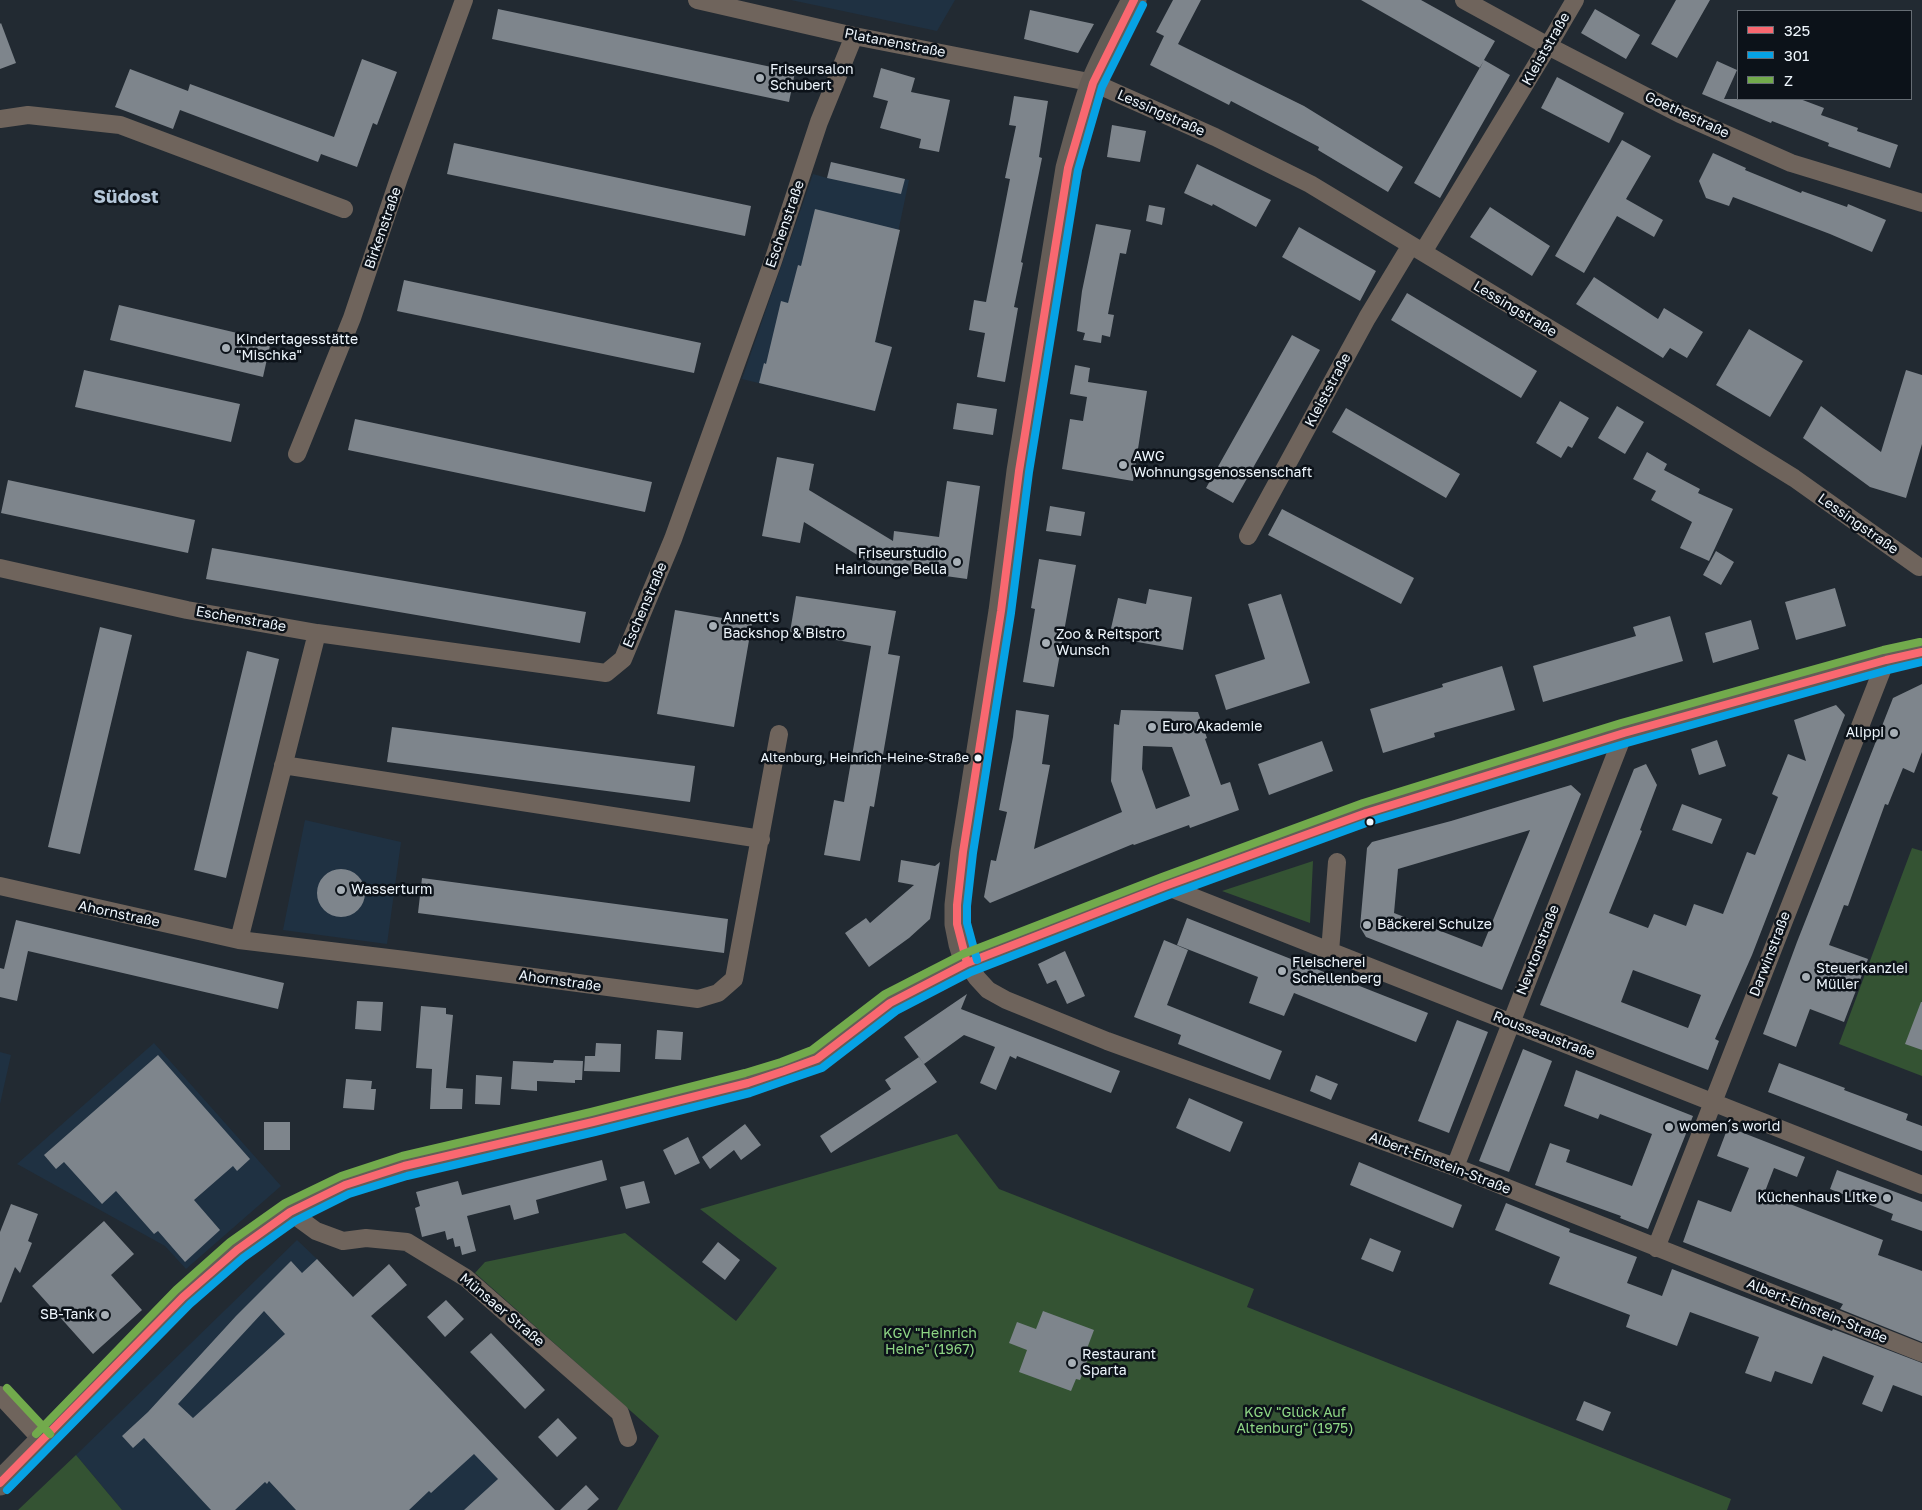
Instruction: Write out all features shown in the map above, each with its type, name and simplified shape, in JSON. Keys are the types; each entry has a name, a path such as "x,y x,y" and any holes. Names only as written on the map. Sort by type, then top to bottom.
{"street":[{"name":"Birkenstraße","path":"297,454 352,318 399,178 464,0"},
{"name":"Platanenstraße","path":"697,0 854,36 1094,83"},
{"path":"967,963 960,944 957,924 957,905 963,852 1068,168 1080,122 1094,83 1109,47 1134,0"},
{"name":"Goethestraße","path":"1464,0 1680,114 1791,163 1922,203"},
{"name":"Kleiststraße","path":"1248,536 1367,318 1417,249 1548,46 1575,0"},
{"name":"Eschenstraße","path":"0,568 187,610 316,633 606,673 623,659 673,539 773,261 819,122 854,36"},
{"name":"Lessingstraße","path":"1094,83 1215,137 1310,184 1794,478 1919,567"},
{"path":"0,119 28,115 120,126 344,210"},
{"path":"239,940 316,633"},
{"path":"0,1483 183,1297 237,1250 290,1212 345,1185 404,1166 593,1122 748,1083 817,1058 890,1003 967,963 1165,886 1366,813 1624,733 1886,660 1922,652"},
{"name":"Darwinstraße","path":"1656,1248 1886,660"},
{"name":"Newtonstraße","path":"1455,1168 1510,1022 1624,733"},
{"name":"Ahornstraße","path":"0,886 239,940 698,999 718,993 734,979 779,734"},
{"path":"283,765 761,839"},
{"path":"1330,952 1337,862"},
{"name":"Rousseaustraße","path":"1165,886 1922,1185"},
{"name":"Albert-Einstein-Straße","path":"967,963 976,978 988,990 1006,1000 1107,1041 1455,1168 1922,1353"},
{"name":"Münsaer Straße","path":"290,1212 316,1231 343,1241 366,1238 407,1242 466,1278 620,1412 628,1438"},
{"path":"0,1395 43,1441"}],"shaded area":[{"path":"791,0 955,0 937,31"},
{"path":"847,166 909,180 875,342 892,347 875,411 742,379 813,174 827,178"},
{"path":"305,820 401,842 387,944 283,930"},
{"path":"154,1043 281,1186 186,1269 165,1246 17,1164"},
{"path":"0,1052 11,1055 0,1104"},
{"path":"297,1240 555,1510 122,1510 76,1455"}],"green space":[{"path":"1912,848 1922,851 1922,1076 1839,1044"},
{"path":"1313,861 1310,923 1222,891"},
{"name":"KGV \"Heinrich Heine\" (1967)","path":"957,1134 999,1189 1254,1289 1247,1307 1731,1499 1727,1510 617,1510 659,1436 475,1273 485,1262 625,1233 736,1321 777,1268 700,1209"},
{"path":"76,1455 122,1510 18,1510"}],"building":[{"path":"1173,0 1201,0 1178,44 1304,106 1403,167 1388,192 1318,150 1319,147 1231,101 1229,105 1150,65 1164,36 1156,32"},
{"path":"1361,0 1421,0 1495,41 1484,60 1510,75 1440,198 1414,183 1480,68"},
{"path":"1676,0 1710,0 1677,58 1651,44"},
{"path":"498,9 795,72 789,102 492,39"},
{"path":"1595,9 1640,35 1626,59 1581,33"},
{"path":"1030,10 1094,24 1078,53 1024,39"},
{"path":"0,24 16,63 0,69"},
{"path":"362,59 397,72 377,125 373,123 357,167 321,154 318,162 180,110 173,129 115,107 130,69 188,91 190,84 334,137"},
{"path":"1717,61 1737,70 1724,99 1803,100 1824,108 1821,115 1858,128 1857,131 1898,145 1890,168 1828,146 1829,143 1772,121 1771,123 1702,94"},
{"path":"881,68 915,78 911,92 950,100 939,152 919,148 921,139 880,128 888,101 873,97"},
{"path":"1557,77 1624,113 1609,143 1541,108"},
{"path":"1014,96 1048,101 1039,157 1042,158 1021,262 1023,263 1014,307 1018,308 1005,382 977,377 985,333 969,330 974,300 986,302 1010,179 1005,178 1016,126 1009,125"},
{"path":"1112,125 1146,131 1140,162 1107,157"},
{"path":"1622,140 1651,156 1626,199 1663,220 1654,237 1617,216 1584,273 1555,256"},
{"path":"454,143 751,206 745,236 447,174"},
{"path":"1713,153 1746,168 1745,170 1801,193 1802,191 1847,207 1848,204 1886,220 1872,252 1733,197 1729,206 1706,198 1699,181"},
{"path":"831,162 905,179 901,194 827,178"},
{"path":"1197,164 1271,200 1256,227 1213,204 1212,206 1184,193"},
{"path":"1149,205 1165,208 1162,225 1146,221"},
{"path":"1490,207 1550,246 1532,276 1470,237"},
{"path":"815,209 900,230 875,342 892,347 875,411 759,383 764,363 766,364 781,301 788,303 798,265 801,266"},
{"path":"1096,224 1131,230 1126,254 1120,253 1108,314 1114,315 1110,337 1102,335 1101,343 1083,340 1085,333 1077,331 1082,291"},
{"path":"1299,227 1376,271 1360,301 1282,257"},
{"path":"1594,277 1658,319 1664,308 1703,332 1687,358 1670,348 1663,358 1576,304"},
{"path":"404,280 701,343 694,373 397,311"},
{"path":"1407,293 1537,371 1521,398 1391,320"},
{"path":"119,305 271,341 263,377 110,340"},
{"path":"1749,329 1803,361 1770,417 1716,385"},
{"path":"1292,335 1320,350 1233,503 1206,488"},
{"path":"1075,365 1090,368 1088,382 1147,391 1133,481 1062,469 1070,419 1083,421 1087,397 1070,394"},
{"path":"84,370 240,404 231,442 75,407"},
{"path":"1906,370 1922,375 1922,444 1906,498 1870,487 1803,438 1821,406 1881,452"},
{"path":"1560,401 1589,418 1572,448 1568,446 1561,458 1536,443"},
{"path":"957,403 997,409 993,435 953,429"},
{"path":"1617,406 1644,422 1625,454 1598,438"},
{"path":"1346,408 1460,474 1446,498 1332,432"},
{"path":"355,419 652,482 645,512 348,450"},
{"path":"1647,452 1667,464 1664,470 1700,489 1698,493 1733,509 1709,561 1680,548 1692,522 1651,500 1656,491 1633,479"},
{"path":"777,457 814,464 809,490 893,541 894,531 939,537 947,481 980,486 967,579 888,568 885,572 804,522 800,543 762,536"},
{"path":"8,480 195,520 188,553 1,513"},
{"path":"1050,506 1085,512 1081,536 1046,531"},
{"path":"1282,509 1414,578 1401,604 1268,535"},
{"path":"212,548 586,612 580,643 206,579"},
{"path":"1716,551 1734,562 1721,585 1703,575"},
{"path":"1039,559 1076,565 1054,687 1023,682 1035,609 1031,608"},
{"path":"1835,588 1846,626 1796,640 1785,602"},
{"path":"1149,589 1192,597 1183,650 1109,637 1118,598 1146,604"},
{"path":"1281,594 1310,683 1226,710 1215,675 1265,659 1248,604"},
{"path":"796,596 896,611 888,654 900,656 874,807 870,806 860,861 824,855 834,800 844,802 871,646 790,632"},
{"path":"675,610 752,623 734,727 657,714"},
{"path":"1670,616 1683,661 1543,702 1533,666 1636,636 1633,627"},
{"path":"1751,620 1759,649 1713,663 1705,633"},
{"path":"100,627 132,635 80,854 48,847"},
{"path":"247,651 279,659 226,878 194,870"},
{"path":"1502,666 1515,710 1434,733 1435,737 1383,753 1370,709 1443,687 1442,684"},
{"path":"1922,684 1922,752 1914,773 1903,768 1888,805 1885,804 1848,906 1844,905 1829,945 1868,959 1844,1022 1810,1009 1796,1047 1763,1034 1893,698"},
{"path":"1836,705 1845,715 1752,955 1715,1039 1719,1041 1708,1070 1540,1005 1634,769 1646,764 1657,785 1640,830 1642,831 1609,913 1648,928 1654,914 1686,926 1694,904 1723,914 1747,852 1755,855 1778,797 1772,794 1788,754 1806,761 1794,720","holes":["1633,970 1701,995 1688,1028 1621,1002"]},
{"path":"1016,710 1049,715 1042,764 1050,765 1034,849 1122,812 1111,781 1114,724 1119,725 1121,710 1198,712 1221,785 1230,782 1239,810 1190,828 1189,825 1133,844 990,903 984,897 991,860 996,861 1007,812 999,810 1013,737","holes":["1143,746 1172,747 1190,796 1156,809 1142,769"]},
{"path":"392,727 695,766 690,802 387,762"},
{"path":"1717,740 1726,766 1699,775 1691,749"},
{"path":"1322,741 1333,771 1269,795 1258,764"},
{"path":"1571,785 1581,794 1502,990 1366,937 1360,927 1367,848 1372,842 1451,821","holes":["1530,830 1482,947 1394,913 1398,869"]},
{"path":"1682,804 1722,819 1712,844 1672,830"},
{"path":"901,860 935,866 940,862 930,919 909,938 869,967 845,933 866,918 870,923 914,885 898,882"},
{"name":"Wasserturm","path":"336,869 346,869 358,876 365,888 365,898 358,910 346,917 336,917 328,913 321,906 317,898 317,888 321,880 328,873"},
{"path":"422,878 728,919 724,953 418,913"},
{"path":"1187,918 1428,1013 1416,1042 1294,993 1284,1016 1249,1003 1258,977 1177,945"},
{"path":"16,920 284,983 278,1009 28,951 17,1001 0,997 0,968 4,969"},
{"path":"1164,940 1188,950 1167,1005 1282,1051 1270,1080 1178,1044 1181,1035 1134,1017"},
{"path":"1065,951 1085,996 1067,1004 1056,980 1047,984 1038,964"},
{"path":"967,994 961,1009 1120,1071 1111,1093 1017,1056 1016,1059 1010,1056 996,1090 980,1083 995,1047 964,1035 924,1064 904,1037"},
{"path":"357,1001 383,1002 381,1031 355,1029"},
{"path":"1922,1002 1922,1050 1905,1044"},
{"path":"421,1006 446,1008 446,1014 453,1015 446,1088 463,1089 462,1109 430,1109 432,1069 416,1068"},
{"path":"1457,1020 1488,1032 1449,1133 1418,1121"},
{"path":"657,1030 683,1032 681,1060 655,1059"},
{"path":"596,1043 621,1044 620,1072 584,1071 585,1056 595,1056"},
{"path":"1523,1049 1552,1061 1509,1172 1479,1161"},
{"path":"158,1055 250,1159 237,1171 233,1166 194,1200 220,1230 185,1262 158,1231 154,1234 116,1191 102,1204 64,1162 56,1169 44,1155"},
{"path":"919,1057 937,1082 831,1153 820,1136 891,1089 885,1080"},
{"path":"554,1060 583,1061 582,1080 575,1080 575,1083 537,1081 537,1091 511,1089 513,1061 553,1063"},
{"path":"1779,1063 1908,1114 1906,1120 1922,1126 1922,1151 1768,1092"},
{"path":"1576,1070 1693,1116 1648,1229 1620,1218 1621,1216 1535,1185 1550,1143 1570,1150 1566,1162 1632,1186 1652,1134 1600,1114 1598,1119 1564,1106"},
{"path":"476,1075 502,1077 500,1105 475,1104"},
{"path":"1316,1075 1338,1084 1331,1100 1310,1091"},
{"path":"346,1079 372,1081 371,1089 376,1089 374,1110 343,1108"},
{"path":"1189,1098 1243,1122 1230,1152 1176,1128"},
{"path":"264,1122 290,1122 290,1150 264,1150"},
{"path":"745,1124 761,1145 741,1160 734,1150 710,1169 702,1157"},
{"path":"1728,1127 1805,1157 1797,1177 1774,1168 1764,1194 1883,1240 1878,1255 1922,1271 1922,1342 1840,1309 1843,1304 1683,1242 1698,1200 1731,1212 1749,1168 1717,1156"},
{"path":"688,1137 700,1163 675,1175 663,1150"},
{"path":"602,1160 607,1180 536,1200 539,1213 514,1220 510,1205 467,1216 476,1251 462,1255 460,1246 455,1247 453,1238 447,1240 445,1231 422,1237 415,1208 420,1206 416,1192 458,1181 462,1195"},
{"path":"1359,1162 1462,1205 1453,1228 1350,1185"},
{"path":"1837,1170 1922,1202 1922,1231 1891,1220 1893,1214 1830,1189"},
{"path":"644,1181 650,1203 626,1209 620,1187"},
{"path":"1506,1203 1570,1229 1569,1232 1637,1257 1627,1283 1662,1296 1672,1269 1832,1331 1833,1329 1922,1363 1922,1396 1893,1385 1882,1412 1862,1404 1874,1376 1823,1356 1812,1384 1775,1371 1771,1382 1745,1373 1759,1337 1690,1312 1677,1346 1626,1327 1630,1315 1549,1284 1560,1257 1495,1230"},
{"path":"11,1204 38,1214 28,1241 32,1243 20,1273 15,1267 1,1303 0,1232"},
{"path":"104,1221 134,1254 111,1275 142,1310 93,1354 32,1286"},
{"path":"1370,1238 1401,1251 1393,1272 1361,1259"},
{"path":"718,1242 740,1260 725,1280 702,1262"},
{"path":"317,1259 353,1297 389,1264 407,1285 371,1316 555,1510 464,1510 498,1479 474,1454 409,1510 296,1510 269,1481 267,1484 265,1482 235,1510 211,1510 144,1438 133,1448 122,1436 148,1412 236,1316 291,1261 302,1273","holes":["264,1311 285,1334 193,1418 178,1404"]},
{"path":"446,1300 464,1319 445,1337 427,1317"},
{"path":"1043,1311 1094,1330 1085,1354 1089,1356 1080,1380 1076,1379 1071,1391 1019,1372 1027,1350 1009,1343 1017,1322 1036,1329"},
{"path":"491,1333 545,1390 525,1409 470,1352"},
{"path":"1584,1401 1611,1412 1603,1431 1576,1420"},
{"path":"558,1418 577,1438 557,1457 538,1437"},
{"path":"586,1485 599,1499 587,1510 560,1510"}],"transit line":[{"name":"325","path":"967,963 957,924 957,905 963,852 1001,611 1019,471 1068,168 1093,83 1134,0"},
{"name":"301","path":"977,960 967,923 973,853 1011,613 1029,472 1078,170 1102,87 1143,5"},
{"name":"Z","path":"36,1434 176,1290 230,1242 285,1203 341,1176 402,1156 591,1112 781,1062 812,1050 885,994 963,954 1162,877 1363,803 1621,723 1883,650 1920,642"},
{"name":"325","path":"0,1483 183,1297 237,1250 290,1212 345,1185 404,1166 593,1122 748,1083 784,1071 817,1059 890,1003 967,963 1165,886 1366,813 1624,733 1886,660 1922,652"},
{"name":"301","path":"7,1490 190,1304 243,1258 295,1221 349,1194 407,1176 750,1093 822,1068 896,1011 971,972 1169,895 1369,822 1627,743 1922,662"},
{"name":"Z","path":"7,1388 50,1434"}],"place":[{"name":"Friseursalon Schubert","path":"760,78"},
{"name":"Kindertagesstätte \"Mischka\"","path":"226,348"},
{"name":"AWG Wohnungsgenossenschaft","path":"1123,465"},
{"name":"Friseurstudio Hairlounge Bella","path":"957,562"},
{"name":"Annett's Backshop & Bistro","path":"713,626"},
{"name":"Zoo & Reitsport Wunsch","path":"1046,643"},
{"name":"Euro Akademie","path":"1152,727"},
{"name":"Alippi","path":"1894,733"},
{"name":"Altenburg, Heinrich-Heine-Straße","path":"978,758"},
{"name":"Wasserturm","path":"341,890"},
{"name":"Bäckerei Schulze","path":"1367,925"},
{"name":"Fleischerei Schellenberg","path":"1282,971"},
{"name":"Steuerkanzlei Müller","path":"1806,977"},
{"name":"women´s world","path":"1669,1127"},
{"name":"Küchenhaus Litke","path":"1887,1198"},
{"name":"SB-Tank","path":"105,1315"},
{"name":"Restaurant Sparta","path":"1072,1363"}],"district":[{"name":"Südost","path":"126,197"}],"park label":[{"name":"KGV \"Glück Auf Altenburg\" (1975)","path":"1295,1422"}]}
